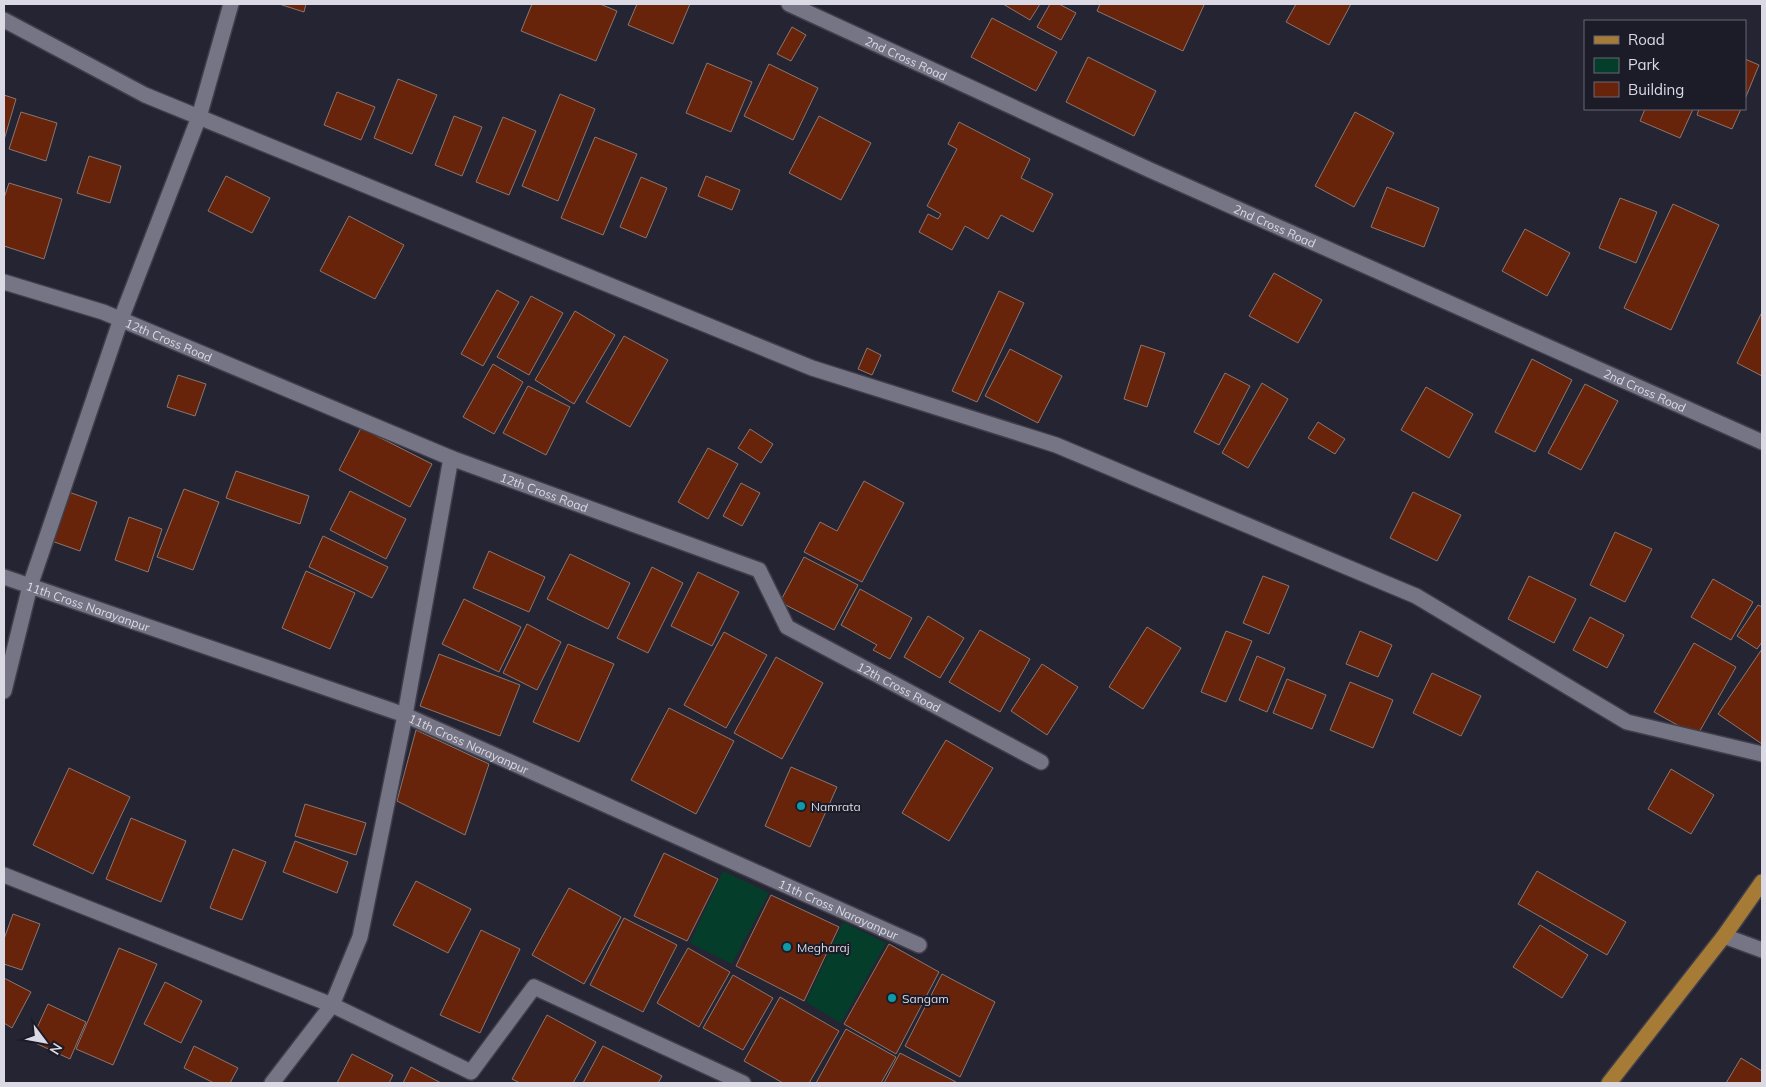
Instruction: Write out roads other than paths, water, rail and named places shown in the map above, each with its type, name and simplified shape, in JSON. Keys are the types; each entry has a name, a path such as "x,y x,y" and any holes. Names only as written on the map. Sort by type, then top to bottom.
{"main road":[{"path":"1609,1083 1724,936 1762,882"}],"street":[{"path":"4,691 30,586 121,320 199,117 231,4"},
{"name":"2nd Cross Road","path":"789,4 1150,170 1762,442"},
{"path":"4,20 145,95 812,368 1056,445 1416,596 1627,722 1762,754"},
{"name":"12th Cross Road","path":"4,282 103,312 451,458 759,570 787,627 1040,762"},
{"path":"272,1083 332,1005 360,937 405,716 451,458"},
{"name":"11th Cross Narayanpur","path":"4,576 405,716 919,945"},
{"path":"4,875 332,1005 468,1078 534,987 742,1083"},
{"path":"1724,936 1762,950"}],"place":[{"name":"Namrata","path":"801,806"},
{"name":"Megharaj","path":"787,947"},
{"name":"Sangam","path":"892,998"}]}
